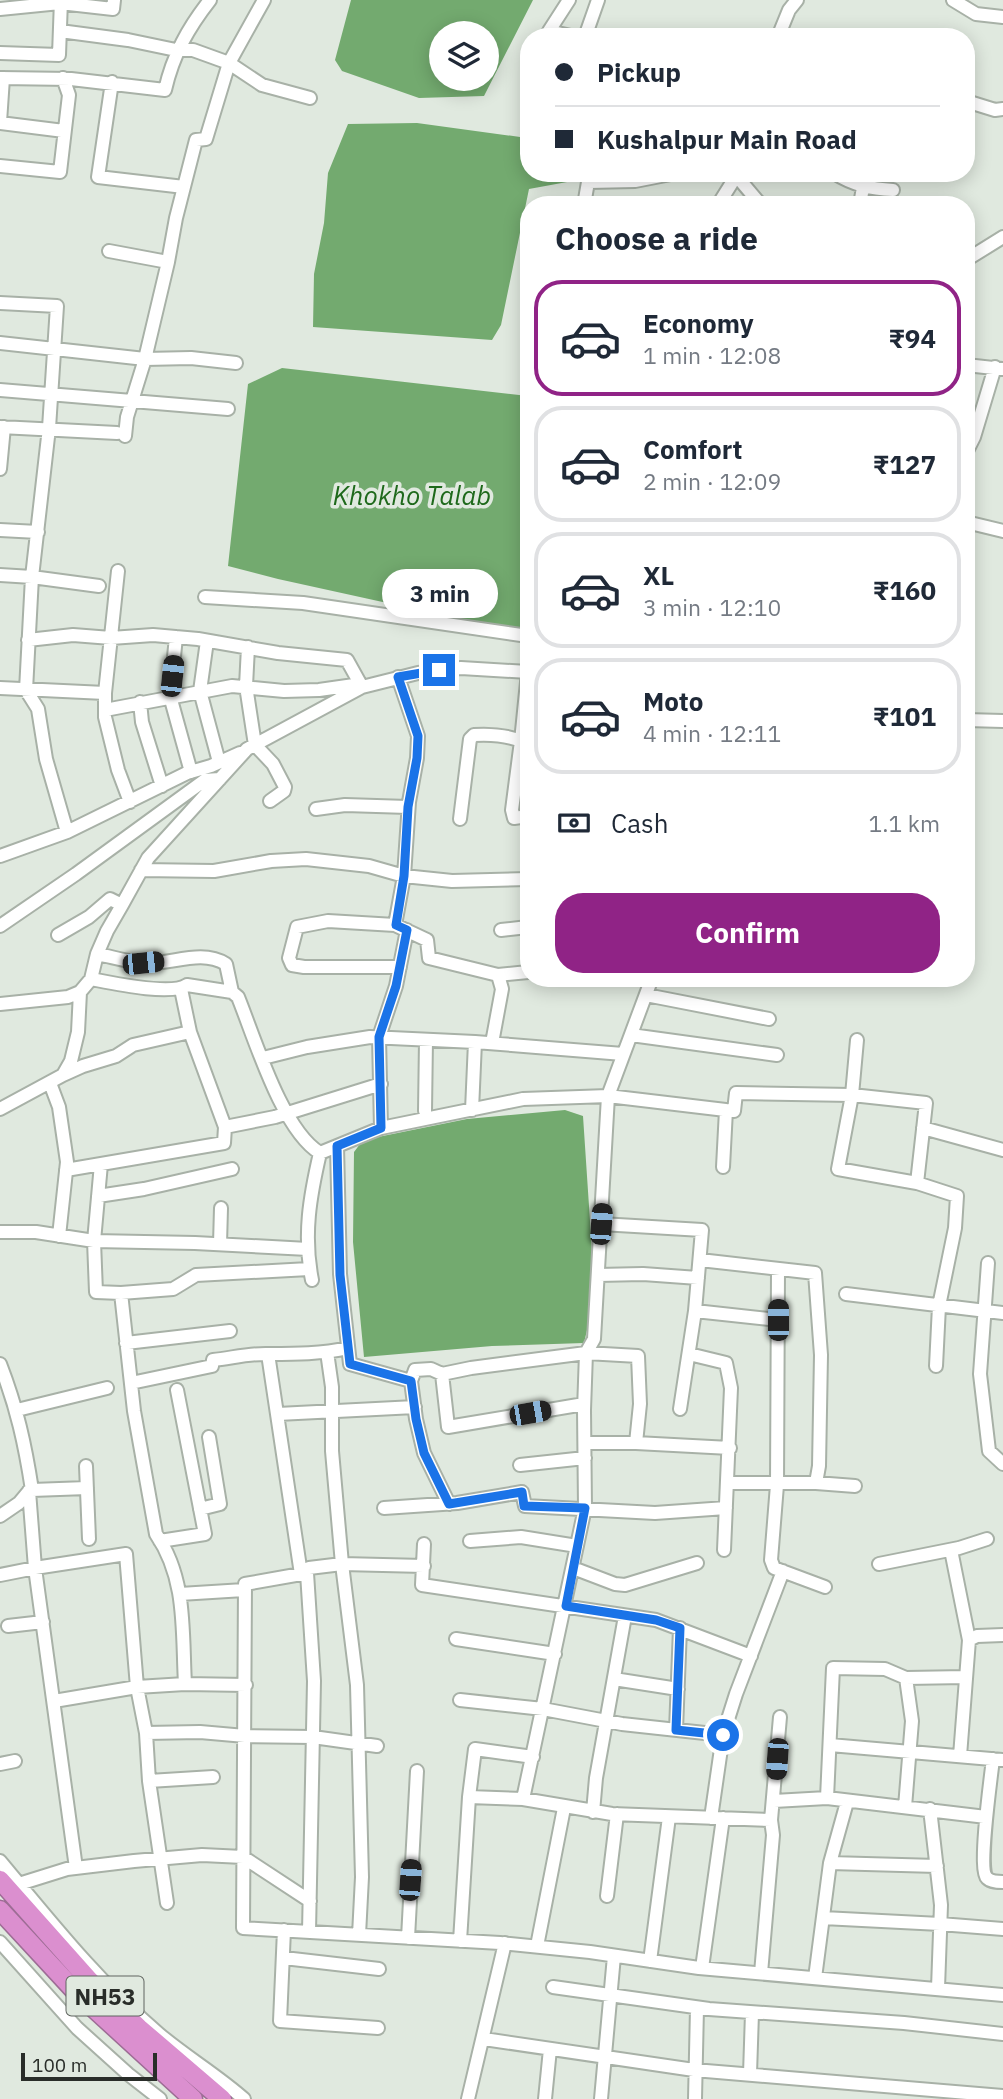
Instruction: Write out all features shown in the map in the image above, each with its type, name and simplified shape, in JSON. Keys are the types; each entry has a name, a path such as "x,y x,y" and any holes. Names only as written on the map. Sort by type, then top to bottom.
{"highway":[{"name":"NH53","path":"0,1880 89,1980 139,2028 222,2099"},
{"name":"NH53","path":"0,1910 75,1991 193,2099"}],"street":[{"path":"0,9 61,2 113,9 114,0"},
{"path":"64,131 0,123 1,78 112,82 165,90 176,50 185,41 194,21 210,0"},
{"path":"0,469 2,427 49,428 121,435 145,359 196,140 206,139 229,63 264,0"},
{"path":"551,28 569,0"},
{"path":"588,28 598,0"},
{"path":"780,28 781,0"},
{"path":"782,28 789,10 797,0"},
{"path":"953,0 976,14 1003,17"},
{"path":"0,53 59,55 61,2"},
{"path":"60,31 128,40 176,50 193,50 229,63 262,85 310,98"},
{"path":"0,166 60,172 69,95 63,79"},
{"path":"112,82 98,177 184,187"},
{"path":"975,104 995,110 1003,109"},
{"path":"743,182 754,196"},
{"path":"848,182 863,187 893,190"},
{"path":"862,196 863,187"},
{"path":"975,254 1003,237"},
{"path":"109,251 168,262"},
{"path":"0,303 57,306 49,428 32,577 26,690 38,709 46,759 68,832"},
{"path":"0,343 145,359 191,358 236,363"},
{"path":"975,366 999,368 975,435"},
{"path":"0,390 228,410"},
{"path":"975,524 1003,531"},
{"path":"0,530 38,531"},
{"path":"118,571 105,710 115,759 130,802"},
{"path":"0,575 99,586"},
{"path":"205,597 303,603 520,635"},
{"path":"28,640 73,635 111,638 142,635 207,640 278,653 347,660 362,687"},
{"path":"176,637 170,696 191,772"},
{"path":"207,640 200,691 219,762"},
{"path":"248,647 246,686 251,747 273,764 285,787 284,791 270,801"},
{"path":"0,856 68,832 191,772 219,762 362,687 418,673 461,668 520,671"},
{"path":"381,1128 379,1037 400,967 408,807 418,736 398,677"},
{"path":"105,710 170,696 246,686 284,691 354,685 362,687"},
{"path":"0,688 105,693"},
{"path":"140,702 142,722 162,786"},
{"path":"975,720 1003,721"},
{"path":"460,819 470,739 474,735 482,735 509,736 520,741"},
{"path":"0,1004 68,997 80,992 91,979 97,954 107,931 148,858 251,747"},
{"path":"520,749 512,810 514,818 520,817"},
{"path":"0,926 205,780 220,779"},
{"path":"316,809 345,806 408,807"},
{"path":"141,870 214,871 271,861 306,859 369,866 404,876 452,881 520,879"},
{"path":"58,935 89,917 110,899 121,905"},
{"path":"400,967 292,965 289,958 296,927 328,921 401,928 427,940 429,958 498,975 520,973"},
{"path":"501,930 520,928"},
{"path":"97,954 143,963 197,957 216,958 226,964 232,992"},
{"path":"492,1043 502,989 498,975"},
{"path":"91,979 141,988 181,989 187,985 232,992 238,997 285,1114 307,1145 320,1153"},
{"path":"523,1799 585,1508 586,1353 594,1339 608,1096 649,987"},
{"path":"66,1170 224,1143 225,1127 190,1032 181,989"},
{"path":"63,1075 71,1061 78,1032 80,992"},
{"path":"646,995 769,1020"},
{"path":"0,1109 63,1075 116,1056 133,1045 190,1032"},
{"path":"631,1035 777,1055"},
{"path":"263,1058 355,1038 379,1037 623,1054"},
{"path":"425,1111 426,1040"},
{"path":"857,1040 852,1095 838,1169 917,1183 957,1196 955,1228 939,1306 936,1366"},
{"path":"472,1110 475,1042"},
{"path":"50,1083 59,1107 66,1170 59,1236"},
{"path":"225,1127 285,1114 381,1084"},
{"path":"320,1153 381,1128 523,1099 608,1096 734,1111 736,1093 852,1095 926,1103 917,1183"},
{"path":"723,1167 726,1110"},
{"path":"923,1128 1003,1150"},
{"path":"337,1146 340,1275 350,1364 411,1381"},
{"path":"101,1164 94,1241 96,1292 121,1293 173,1289 196,1275 311,1275 308,1206 320,1153"},
{"path":"97,1196 144,1189 232,1168"},
{"path":"220,1244 221,1208"},
{"path":"601,1224 702,1230 695,1311 680,1409"},
{"path":"0,1232 36,1232 94,1241 308,1249"},
{"path":"700,1260 815,1273 821,1354 819,1466 816,1483"},
{"path":"988,1263 980,1374 989,1451 1003,1464"},
{"path":"778,1270 777,1485 771,1560 774,1568 825,1587"},
{"path":"598,1275 643,1274 698,1278"},
{"path":"121,1293 145,1479 156,1534 166,1549 177,1577 180,1594 185,1684"},
{"path":"846,1294 1003,1313"},
{"path":"695,1311 778,1320"},
{"path":"126,1343 230,1331"},
{"path":"131,1382 212,1366 213,1360 268,1354 327,1352 348,1348"},
{"path":"327,1352 332,1387 332,1451 342,1564 357,1685 362,1877 359,1935"},
{"path":"449,1504 424,1453 411,1381 415,1370 431,1369 442,1374 586,1353 638,1356 640,1404 636,1443"},
{"path":"268,1354 304,1573 314,1681 309,1932"},
{"path":"689,1354 726,1363 731,1388 724,1550"},
{"path":"0,1364 17,1410 31,1491 35,1568 76,1868"},
{"path":"442,1374 448,1426 584,1404"},
{"path":"17,1410 107,1388"},
{"path":"160,1541 205,1534 177,1390"},
{"path":"278,1414 415,1407"},
{"path":"200,1509 220,1504 209,1437"},
{"path":"585,1443 730,1448"},
{"path":"520,1465 585,1458"},
{"path":"86,1466 89,1539"},
{"path":"728,1483 855,1486"},
{"path":"0,1516 31,1491 87,1488"},
{"path":"384,1508 449,1504 522,1492 524,1506 655,1513 726,1508"},
{"path":"470,1541 521,1537 577,1546"},
{"path":"879,1564 951,1550 987,1539"},
{"path":"424,1544 422,1585 656,1620 751,1656"},
{"path":"951,1550 969,1640 960,1756"},
{"path":"0,1575 125,1554 137,1687 146,1732 149,1782 167,1903"},
{"path":"573,1568 615,1584 625,1585 697,1563"},
{"path":"424,1566 342,1564 309,1568 304,1573 245,1584 243,1928 505,1943 702,1968 1003,1995"},
{"path":"702,1968 723,1735 782,1571"},
{"path":"180,1594 244,1590"},
{"path":"593,1812 596,1778 625,1616"},
{"path":"8,1626 43,1622"},
{"path":"676,1730 680,1628"},
{"path":"969,1640 976,1636 1003,1635"},
{"path":"456,1639 555,1654"},
{"path":"827,1798 833,1668 885,1669 906,1678 966,1677"},
{"path":"905,1807 912,1721 906,1678"},
{"path":"614,1679 678,1689"},
{"path":"54,1701 137,1687 185,1684 246,1685"},
{"path":"460,1700 723,1735"},
{"path":"761,1973 780,1717"},
{"path":"146,1732 313,1737 377,1746"},
{"path":"830,1745 998,1760 986,1817 985,1877 1003,1882"},
{"path":"460,1941 469,1797 475,1749 533,1757"},
{"path":"0,1764 15,1761"},
{"path":"408,1938 417,1771"},
{"path":"149,1782 213,1777"},
{"path":"469,1797 523,1799 564,1808 617,1814 771,1819"},
{"path":"774,1801 827,1798 986,1817"},
{"path":"815,1978 830,1863 847,1802"},
{"path":"537,1947 564,1808"},
{"path":"930,1809 940,1924 937,1988"},
{"path":"607,1896 617,1814"},
{"path":"650,1961 669,1816"},
{"path":"19,1884 76,1868 202,1856 243,1857 310,1901"},
{"path":"0,1861 86,1964 115,1993 160,2035 219,2077 244,2099"},
{"path":"830,1863 937,1866"},
{"path":"823,1919 1003,1929"},
{"path":"284,1930 279,2012 282,2023 378,2028"},
{"path":"0,1942 77,2028 158,2098"},
{"path":"468,2099 505,1943"},
{"path":"601,2099 614,1956"},
{"path":"284,1958 379,1969"},
{"path":"553,1987 697,2008 904,2023 1003,2034"},
{"path":"695,2099 697,2008"},
{"path":"750,2074 752,2013"},
{"path":"484,2039 694,2070 893,2085 950,2095 1003,2096"},
{"path":"545,2099 550,2049"},
{"path":"892,2099 893,2085"}],"water":[{"path":"351,0 533,0 499,67 499,21 429,21 429,91 487,91 484,96 419,98 342,71 335,60"},
{"path":"417,123 520,137 520,182 567,182 529,189 528,196 520,196 520,233 501,325 492,340 313,327 314,274 324,223 328,173 348,124"},
{"name":"Khokho Talab","path":"282,368 520,395 520,632 228,566 248,384"},
{"path":"565,1110 583,1116 595,1296 584,1343 492,1346 364,1357 353,1242 354,1152 363,1140 467,1119"}],"route":[{"path":"439,670 398,677 418,736 408,807 404,876 396,925 407,930 396,986 379,1037 381,1128 337,1146 340,1275 350,1364 411,1381 424,1453 449,1504 522,1492 524,1506 585,1508 566,1606 656,1620 680,1628 676,1730 723,1735"}]}
